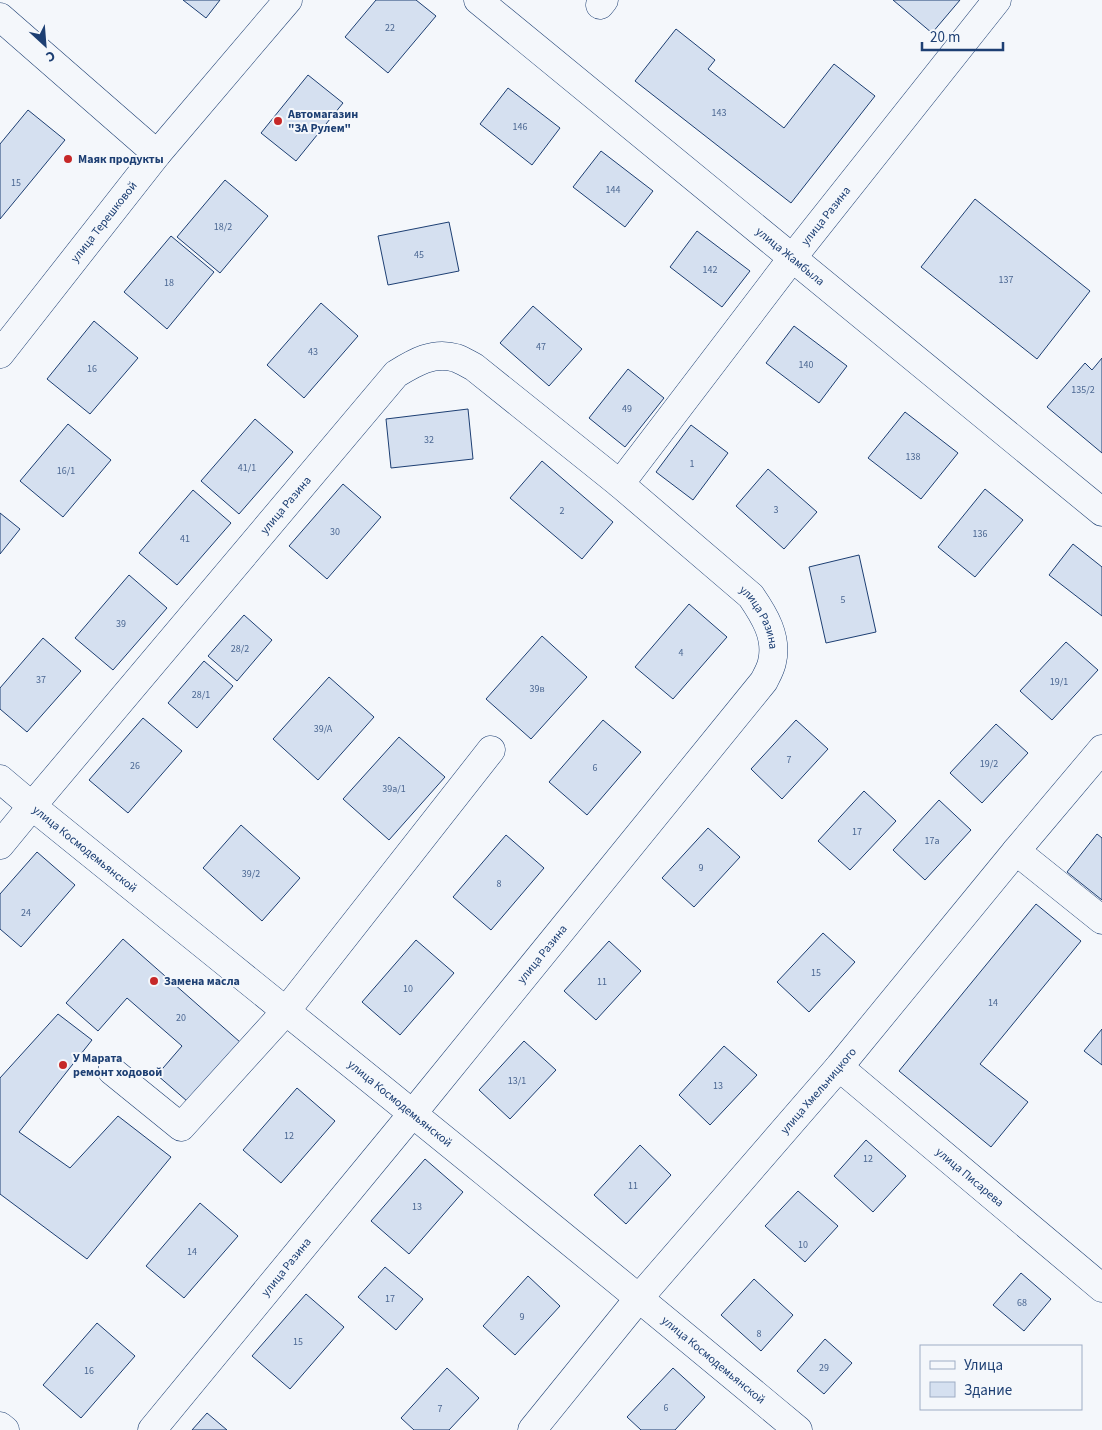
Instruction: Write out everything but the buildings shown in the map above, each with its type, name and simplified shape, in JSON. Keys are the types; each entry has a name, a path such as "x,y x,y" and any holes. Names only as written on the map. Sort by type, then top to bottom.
{"street":[{"name":"улица Терешковой","path":"0,354 157,154 288,0"},
{"name":"улица Жамбыла","path":"478,0 1102,512"},
{"name":"улица Разина","path":"620,484 793,258 998,0"},
{"path":"0,17 157,154"},
{"name":"улица Разина","path":"0,846 396,374 414,363 433,356 455,358 474,367 620,484 751,596 765,616 773,640 772,662 764,681 413,1113 152,1430"},
{"name":"улица Хмельницкого","path":"532,1430 639,1298 839,1067 1102,749"},
{"path":"112,1071 181,1127 286,1011 492,750"},
{"name":"улица Космодемьянской","path":"0,779 413,1113 798,1430"},
{"path":"1016,851 1102,920"},
{"name":"улица Писарева","path":"839,1067 1102,1288"},
{"path":"0,1426 5,1430"}],"place":[{"name":"Автомагазин \"ЗА Рулем\"","path":"278,121"},
{"name":"Маяк продукты","path":"68,159"},
{"name":"Замена масла","path":"154,981"},
{"name":"У Марата ремонт ходовой","path":"63,1065"}]}
